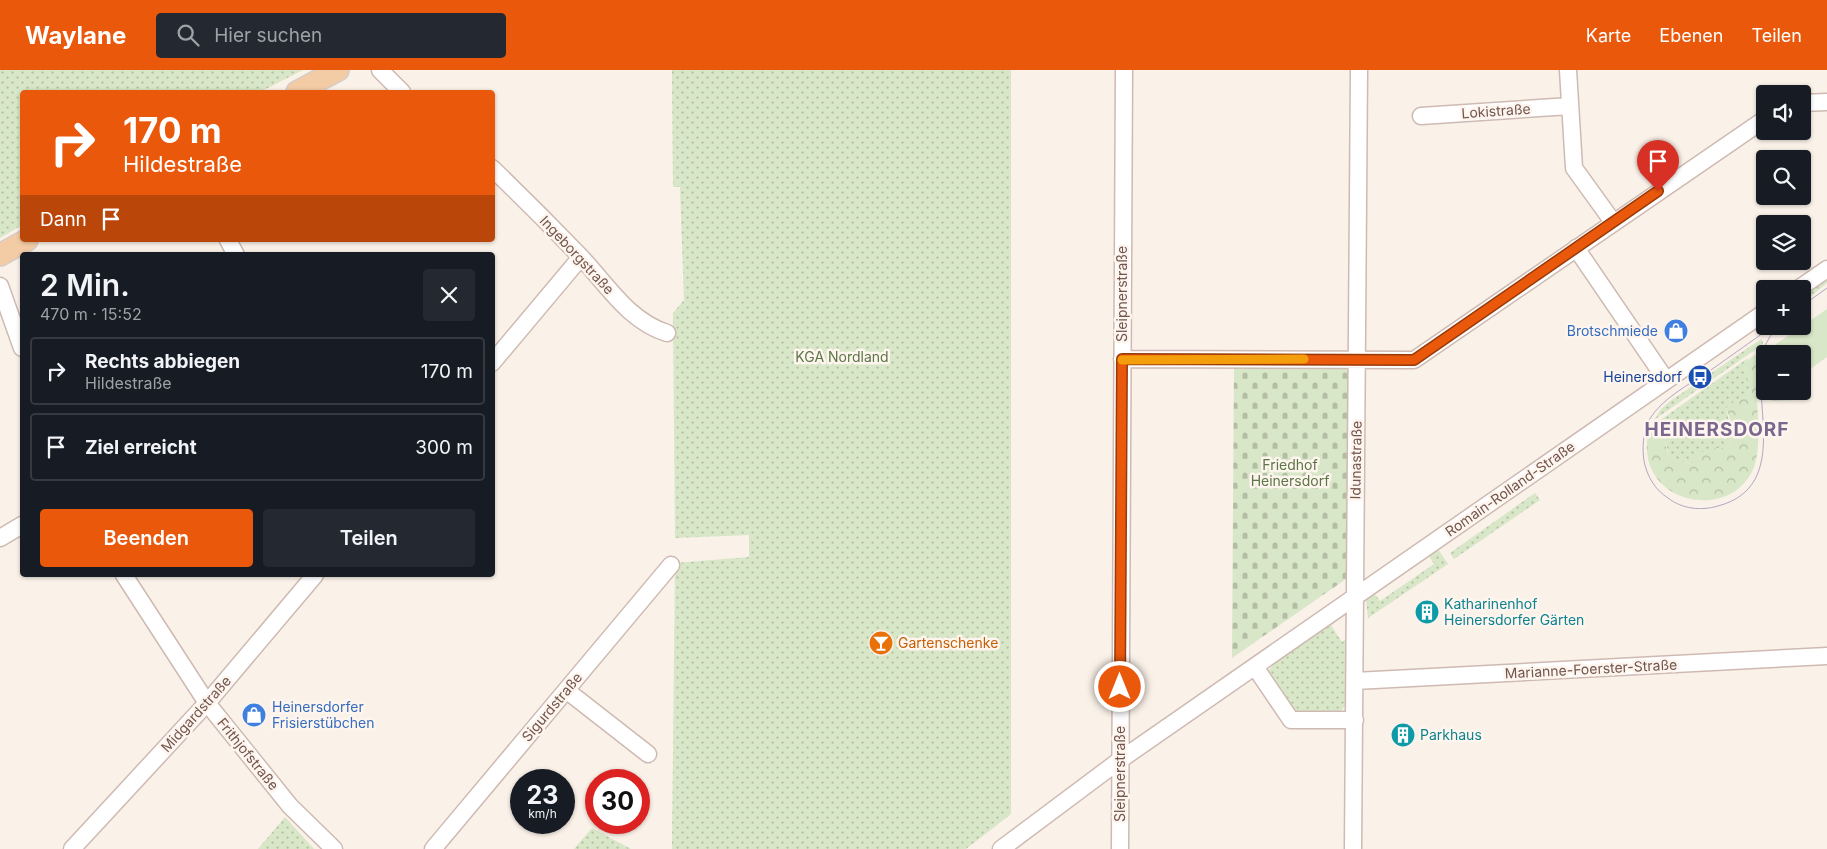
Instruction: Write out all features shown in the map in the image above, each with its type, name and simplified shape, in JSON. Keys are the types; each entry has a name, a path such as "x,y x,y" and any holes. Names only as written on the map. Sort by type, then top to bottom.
{"main road":[{"path":"301,90 338,70"},
{"path":"0,255 23,242"}],"street":[{"path":"380,70 400,90"},
{"name":"Sleipnerstraße","path":"1120,849 1124,70"},
{"name":"Idunastraße","path":"1353,849 1359,70"},
{"path":"1568,70 1574,168 1613,222"},
{"path":"1811,103 1827,102"},
{"name":"Lokistraße","path":"1421,116 1570,106"},
{"path":"1122,359 1414,360 1756,125"},
{"name":"Ingeborgstraße","path":"495,171 581,257 631,312 644,323 667,332"},
{"path":"1576,248 1666,380"},
{"path":"495,359 581,257"},
{"path":"1810,280 1827,268"},
{"path":"0,286 20,342"},
{"name":"Romain-Rolland-Straße","path":"1001,849 1120,760 1756,318"},
{"path":"0,538 20,526"},
{"name":"Sigurdstraße","path":"433,849 671,565"},
{"name":"Frithjofstraße","path":"125,577 207,703 290,806 334,849"},
{"name":"Midgardstraße","path":"72,849 207,703 313,577"},
{"name":"Marianne-Foerster-Straße","path":"1355,681 1827,656"},
{"path":"1255,667 1291,720 1355,720"},
{"path":"566,690 648,754"}],"green space":[{"path":"0,70 303,70 264,90 20,90 20,226 0,238"},
{"name":"KGA Nordland","path":"672,70 1011,70 1011,814 966,849 672,849 675,563 749,557 749,535 675,538 673,313 684,300 680,187 673,187"},
{"path":"1827,278 1827,283 1811,296 1811,289"},
{"path":"1827,309 1827,357 1811,368 1811,345 1775,345 1789,335 1811,335 1811,320"},
{"path":"1761,339 1763,342 1762,345 1756,345 1756,349 1654,420 1661,409"},
{"path":"1754,355 1756,356 1758,443 1754,467 1742,485 1725,496 1706,500 1686,498 1668,489 1655,475 1647,455 1649,431 1654,428 1661,430 1668,454 1676,461 1691,463 1701,452 1711,452 1714,448 1726,448 1733,436 1730,418 1726,409 1730,404 1747,397 1750,386 1746,378 1745,363"},
{"path":"1748,358 1745,369 1750,386 1747,397 1730,404 1726,409 1733,436 1726,448 1711,452 1691,463 1676,461 1668,454 1668,450 1662,440 1649,431 1652,426"},
{"name":"Friedhof Heinersdorf","path":"1234,368 1348,368 1346,579 1232,658"},
{"path":"1535,493 1540,500 1454,559 1450,553"},
{"path":"1438,549 1448,564 1368,618 1366,600 1374,593 1380,601 1434,564 1429,556"},
{"path":"1331,625 1342,642 1346,639 1345,706 1340,712 1293,712 1268,671 1275,663"},
{"path":"285,817 314,849 258,849"},
{"path":"587,834 603,834 631,849 574,849"}],"tram line":[{"path":"1811,300 1827,288"},
{"path":"1760,335 1669,398 1649,420 1644,440 1643,456 1645,467 1655,487 1673,502 1692,508 1718,506 1741,495 1755,480 1762,460 1764,438 1761,369 1764,349 1771,335"}],"slow traffic":[{"path":"1122,360 1304,359"}],"place":[{"name":"Brotschmiede","path":"1676,331"},
{"name":"Heinersdorf","path":"1700,377"},
{"name":"Katharinenhof Heinersdorfer Gärten","path":"1427,612"},
{"name":"Gartenschenke","path":"881,643"},
{"name":"Heinersdorfer Frisierstübchen","path":"254,715"},
{"name":"Parkhaus","path":"1403,735"}],"district":[{"name":"HEINERSDORF","path":"1717,429"}],"route":[{"path":"1120,687 1122,359 1414,360 1658,191"}]}
